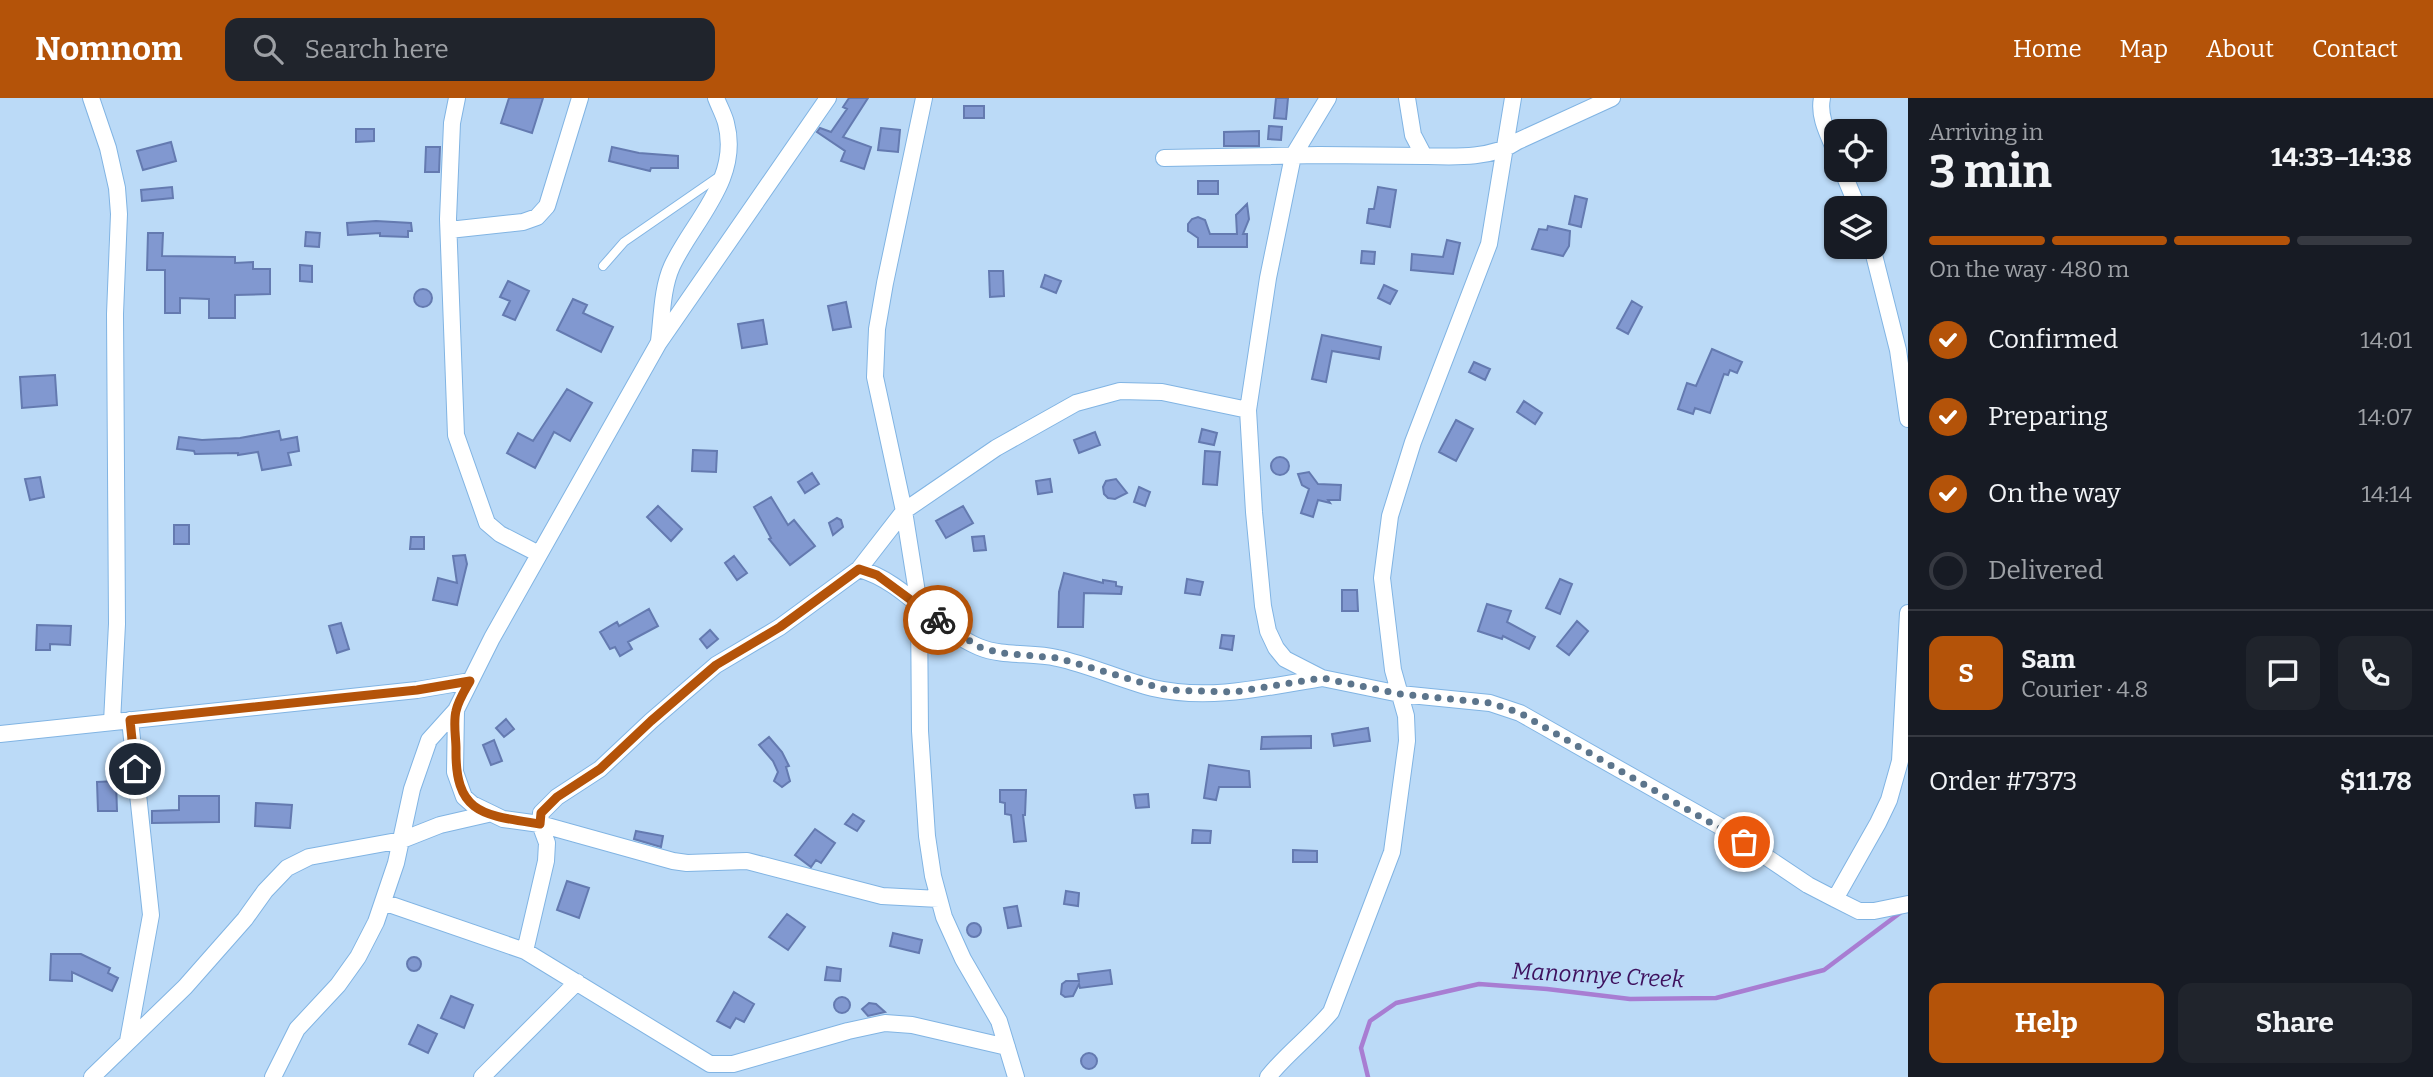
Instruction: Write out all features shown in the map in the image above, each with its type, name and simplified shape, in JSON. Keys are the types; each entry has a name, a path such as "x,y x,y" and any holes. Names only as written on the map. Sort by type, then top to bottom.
{"street":[{"path":"91,98 108,148 117,188 119,214 115,314 117,624 112,722"},
{"path":"457,98 452,123 449,230 455,420 459,448 487,523 500,534 540,554"},
{"path":"449,230 523,222 537,217 547,206 580,98"},
{"path":"658,344 666,289 673,265 719,189 724,173 728,137 726,123 716,98"},
{"path":"272,1077 297,1029 338,985 358,957 376,922 402,840 412,789 423,754 436,731 456,710 658,344 828,98"},
{"path":"924,98 877,329 875,377 904,511 919,605 920,731 927,836 933,876 944,917 963,959 999,1021 1016,1077"},
{"path":"1328,98 1293,156 1268,278 1248,410 1263,606 1268,631 1276,648 1285,659 1322,678 1400,694 1490,703 1520,713 1723,828 1835,900 1859,911 1874,911 1908,904"},
{"path":"1407,98 1413,135 1424,156"},
{"path":"1268,1077 1331,1012 1392,852 1407,741 1406,716 1393,670 1382,578 1390,516 1413,442 1489,244 1513,98"},
{"path":"1164,158 1473,156 1506,149 1612,98"},
{"path":"1822,98 1820,105 1824,123"},
{"path":"1875,259 1898,351 1908,419"},
{"path":"525,951 546,861 547,843 540,824 541,813 557,797 600,769 716,665 780,627 859,569 904,511 996,448 1076,403 1120,391 1162,392 1248,410"},
{"path":"859,569 877,575 963,638 979,647 1001,653 1058,658 1167,690 1235,692 1322,678"},
{"path":"1835,900 1889,800 1900,761 1908,613"},
{"path":"0,734 417,690 470,681"},
{"path":"456,710 455,772 459,788 464,797 488,814 540,824 673,861 747,861 882,896 939,899"},
{"path":"128,1041 151,915 130,720"},
{"path":"92,1077 185,987 287,868 309,857 402,840 440,825 488,814"},
{"path":"383,902 525,951 710,1064 725,1077"},
{"path":"482,1077 577,982"},
{"path":"710,1064 733,1064 885,1023 912,1025 1007,1047"}],"lane":[{"path":"603,267 624,242 724,173"}],"building":[{"path":"509,98 543,98 532,133 501,123"},
{"path":"849,98 868,98 843,137 871,147 864,169 841,161 845,151 817,132 820,128 831,132 847,109 843,107"},
{"path":"1276,98 1288,98 1286,119 1274,118"},
{"path":"964,106 984,106 984,118 964,118"},
{"path":"1269,126 1282,127 1281,140 1268,139"},
{"path":"881,128 900,130 898,152 878,150"},
{"path":"356,129 374,129 374,141 356,142"},
{"path":"1259,131 1259,146 1224,146 1224,132"},
{"path":"171,142 176,161 143,170 137,151"},
{"path":"426,147 440,147 439,172 425,172"},
{"path":"612,147 639,153 678,156 678,168 651,168 650,171 609,161"},
{"path":"1198,181 1218,181 1218,194 1198,194"},
{"path":"172,187 173,198 142,201 141,190"},
{"path":"1378,187 1396,190 1390,227 1367,223 1369,209 1374,209"},
{"path":"1575,196 1587,199 1581,227 1569,224"},
{"path":"1247,204 1249,219 1243,234 1247,234 1247,247 1198,247 1198,238 1188,231 1188,224 1192,219 1198,217 1205,220 1210,234 1237,234 1236,215"},
{"path":"347,223 411,223 412,231 408,231 408,237 380,236 380,233 348,235"},
{"path":"1548,226 1570,231 1569,246 1563,256 1532,249 1539,229 1547,230"},
{"path":"306,232 320,233 319,247 305,246"},
{"path":"148,233 163,233 162,256 235,257 235,263 253,262 253,269 270,269 270,294 235,295 235,318 209,318 209,299 180,298 180,313 165,313 165,270 147,270"},
{"path":"1447,240 1460,243 1453,274 1411,270 1412,254 1443,257"},
{"path":"1362,251 1375,252 1374,264 1361,263"},
{"path":"300,265 312,266 312,282 300,281"},
{"path":"989,271 1003,271 1004,296 990,297"},
{"path":"1045,275 1061,281 1056,293 1041,287"},
{"path":"508,281 529,291 515,320 503,315 510,301 500,297"},
{"path":"1384,285 1397,291 1390,304 1378,298"},
{"path":"423,289 429,292 432,298 429,304 423,307 417,304 414,298 417,292"},
{"path":"573,299 587,305 583,313 613,327 601,352 557,330"},
{"path":"1632,301 1642,307 1628,334 1617,328"},
{"path":"846,302 851,327 833,330 828,306"},
{"path":"763,320 767,344 742,348 738,324"},
{"path":"1322,335 1381,347 1379,359 1332,351 1326,382 1312,379"},
{"path":"1712,349 1742,362 1737,373 1730,370 1728,375 1724,374 1710,413 1695,408 1693,414 1678,409 1687,383 1696,386"},
{"path":"1474,362 1490,369 1485,380 1469,372"},
{"path":"55,375 57,405 22,408 20,377"},
{"path":"567,389 592,403 570,441 554,432 535,468 507,453 518,433 533,441"},
{"path":"1524,401 1542,413 1535,424 1517,412"},
{"path":"1456,420 1473,429 1456,461 1439,452"},
{"path":"1202,429 1217,433 1214,445 1199,442"},
{"path":"279,431 281,440 297,437 299,451 288,453 291,465 262,470 258,452 238,455 195,454 194,451 177,449 179,437 202,440 240,438"},
{"path":"1095,432 1100,445 1079,453 1074,440"},
{"path":"693,450 717,451 716,472 692,471"},
{"path":"1205,451 1220,452 1217,485 1203,484"},
{"path":"1280,457 1286,460 1289,466 1286,472 1280,475 1274,472 1271,466 1274,460"},
{"path":"1309,472 1318,484 1341,485 1340,500 1328,500 1330,503 1318,500 1313,517 1301,513 1309,489 1302,485 1298,474"},
{"path":"812,473 819,484 805,493 798,482"},
{"path":"40,477 44,497 30,500 25,479"},
{"path":"1050,479 1052,492 1038,494 1036,481"},
{"path":"1116,479 1127,493 1115,499 1108,498 1103,487 1106,481"},
{"path":"1139,487 1150,492 1145,506 1134,502"},
{"path":"771,497 788,525 794,520 815,546 790,565 769,539 771,538 754,507"},
{"path":"658,506 682,529 671,541 647,517"},
{"path":"963,506 973,523 946,538 936,521"},
{"path":"837,518 841,520 843,527 833,535 829,523"},
{"path":"174,525 189,525 189,544 174,544"},
{"path":"984,536 986,550 974,551 972,537"},
{"path":"411,537 424,537 424,549 410,549"},
{"path":"465,555 467,564 457,605 433,600 438,578 457,583 453,556"},
{"path":"734,556 747,573 737,580 725,563"},
{"path":"1064,573 1103,583 1103,580 1116,582 1116,586 1122,587 1121,594 1084,593 1083,627 1058,627 1059,592"},
{"path":"1187,579 1203,582 1200,595 1185,593"},
{"path":"1560,579 1572,584 1560,614 1546,608"},
{"path":"1342,590 1357,590 1358,611 1342,611"},
{"path":"1487,604 1511,611 1507,622 1535,637 1529,649 1503,636 1502,639 1478,631"},
{"path":"649,609 658,626 628,642 632,649 620,656 615,647 610,649 600,632 617,622 619,626"},
{"path":"1577,621 1588,631 1569,655 1557,646"},
{"path":"341,623 349,649 337,653 329,626"},
{"path":"37,625 71,626 70,645 50,644 50,650 36,650"},
{"path":"710,630 718,639 707,648 700,639"},
{"path":"1222,635 1234,636 1232,650 1220,648"},
{"path":"506,719 514,729 504,737 496,728"},
{"path":"1368,728 1370,741 1334,746 1332,734"},
{"path":"1311,736 1311,748 1261,749 1262,737"},
{"path":"769,737 782,752 789,766 786,767 790,781 782,787 774,781 778,772 773,761 759,745"},
{"path":"494,740 502,761 491,765 483,745"},
{"path":"1209,765 1249,771 1250,787 1219,787 1216,800 1204,798"},
{"path":"116,781 117,811 98,811 97,782"},
{"path":"1000,790 1026,790 1023,815 1026,841 1014,842 1011,815 1005,814 1005,803 1000,802"},
{"path":"1148,794 1149,807 1136,808 1134,795"},
{"path":"179,796 219,796 219,822 152,823 152,811 179,810"},
{"path":"256,803 292,805 290,828 255,826"},
{"path":"853,814 864,821 857,831 845,824"},
{"path":"815,829 835,843 821,863 816,860 811,867 795,855"},
{"path":"1193,830 1211,831 1210,843 1192,843"},
{"path":"636,831 663,836 661,847 634,839"},
{"path":"1293,850 1317,851 1317,862 1293,862"},
{"path":"567,881 589,888 579,918 557,910"},
{"path":"1066,891 1079,893 1078,906 1064,904"},
{"path":"1017,906 1021,926 1008,928 1004,908"},
{"path":"787,914 805,927 788,950 769,937"},
{"path":"971,923 977,923 981,930 977,937 971,937 967,933 967,927"},
{"path":"893,933 922,940 919,953 890,946"},
{"path":"51,954 81,954 110,968 108,973 118,978 112,991 72,972 72,981 50,980"},
{"path":"411,957 417,957 421,964 417,971 411,971 407,967 407,961"},
{"path":"827,967 841,969 840,981 825,980"},
{"path":"1110,970 1112,984 1080,988 1079,984 1073,996 1065,997 1061,994 1062,984 1066,981 1079,981 1078,974"},
{"path":"734,992 754,1004 744,1022 736,1018 730,1028 717,1021"},
{"path":"451,996 473,1005 464,1028 441,1018"},
{"path":"839,997 845,997 850,1005 848,1011 839,1013 834,1008 834,1002"},
{"path":"869,1003 876,1004 885,1012 868,1016 862,1009"},
{"path":"418,1025 437,1034 428,1053 409,1044"},
{"path":"1086,1053 1092,1053 1097,1061 1095,1067 1086,1069 1081,1064 1081,1058"}],"waterway":[{"name":"Manonnye Creek","path":"1368,1077 1361,1048 1370,1021 1396,1003 1479,984 1630,999 1716,998 1824,970 1904,910"}],"way so far":[{"path":"938,620 979,647 1001,653 1058,658 1087,665 1152,688 1212,693 1235,692 1322,678 1400,694 1490,703 1520,713 1744,842"}],"route":[{"path":"135,769 130,720 417,690 470,681 456,710 455,772 459,788 464,797 488,814 540,824 541,813 557,797 600,769 716,665 780,627 859,569 877,575 938,620"}]}
